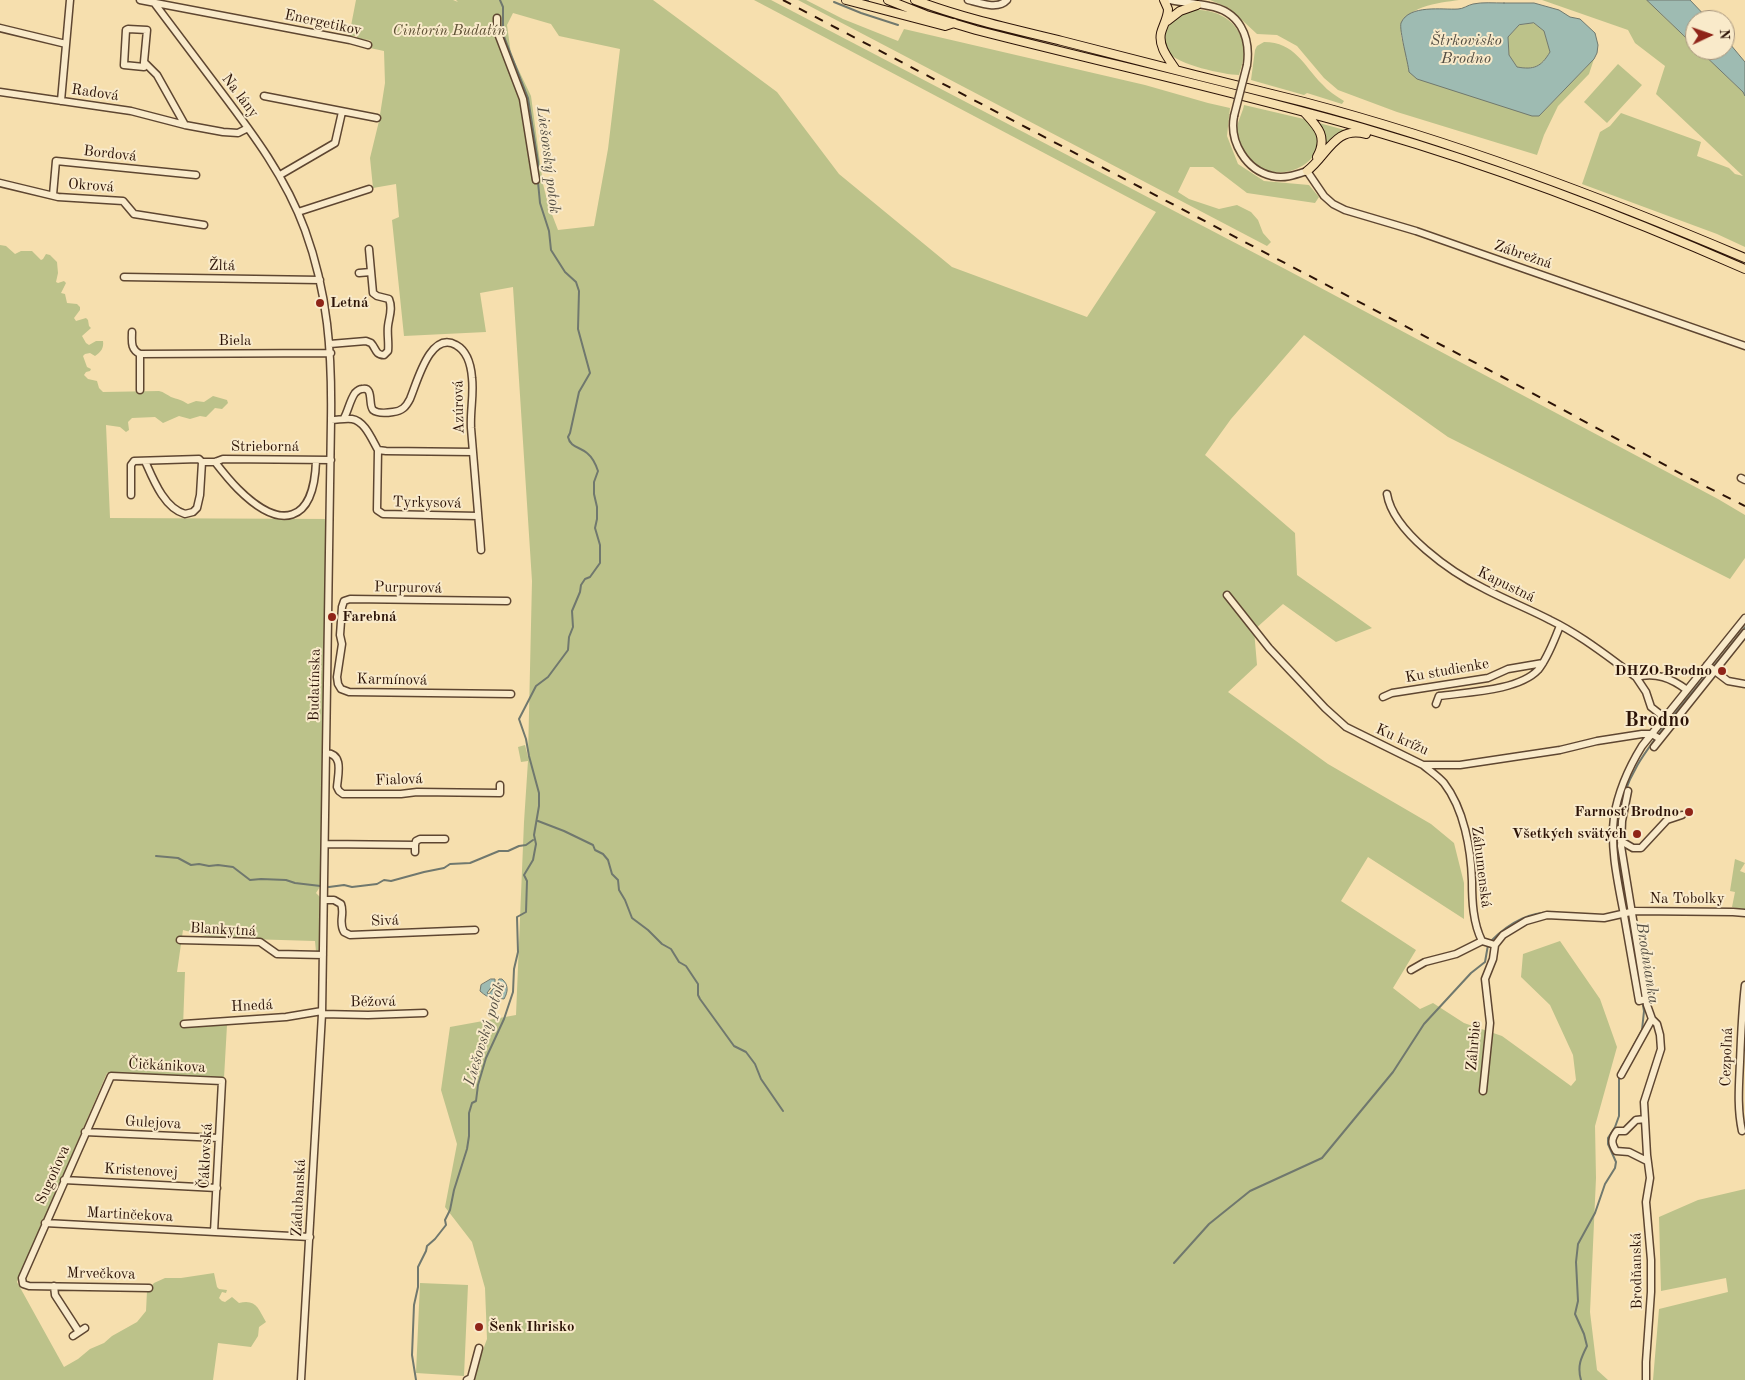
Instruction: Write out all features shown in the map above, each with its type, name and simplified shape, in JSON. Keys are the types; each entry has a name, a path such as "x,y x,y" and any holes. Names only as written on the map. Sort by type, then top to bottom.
{"main road":[{"path":"846,0 945,26 954,23"},
{"path":"888,0 954,23 1027,43 1306,113 1388,136 1541,186 1644,226 1745,269"},
{"path":"915,0 977,20 1365,119 1484,156 1647,216 1745,258"},
{"path":"1164,0 1168,9 1160,42 1176,70"},
{"path":"1165,23 1180,10 1197,5"},
{"path":"1306,113 1316,124 1321,134 1322,145 1319,154 1307,171"},
{"path":"1307,171 1316,164 1342,135 1349,132 1359,132 1378,137 1388,136"}],"street":[{"path":"61,101 70,0"},
{"name":"Energetikov","path":"140,0 153,1 368,45"},
{"path":"968,0 997,6 1007,0"},
{"path":"1170,0 1216,8 1234,17 1242,28 1248,41 1249,52 1233,123 1234,135 1242,156 1259,171 1272,176 1292,176 1307,171"},
{"name":"Na lány","path":"153,1 248,128 280,175 298,212 311,248 320,280 331,353"},
{"path":"498,18 497,31 523,99 536,180"},
{"path":"0,28 66,44"},
{"path":"126,30 147,30 144,62 144,67 124,65 126,30"},
{"path":"144,62 157,75 186,126"},
{"name":"Radová","path":"0,92 131,111 186,126 238,133 248,128"},
{"path":"264,96 377,118"},
{"path":"280,175 335,143 342,112"},
{"name":"Bordová","path":"53,195 56,161 196,175"},
{"name":"Zábrežná","path":"1307,171 1324,196 1333,204 1345,210 1416,231 1745,346"},
{"name":"Okrová","path":"0,183 58,197 123,201 134,214 204,225"},
{"path":"298,212 369,189"},
{"path":"330,344 366,341 371,343 380,355 388,351 390,301 386,297 377,296 373,292 369,249"},
{"path":"358,272 371,272"},
{"name":"Žltá","path":"124,277 320,280"},
{"path":"132,332 132,347 135,352 140,354 140,390"},
{"name":"Azúrová","path":"344,418 355,394 362,389 366,389 369,392 371,407 376,412 399,412 410,399 432,350 441,343 453,343 466,355 472,378 473,393 470,416 473,452"},
{"name":"Biela","path":"140,354 331,353"},
{"name":"Budatínska","path":"322,1015 331,353"},
{"path":"331,420 344,418 358,421 378,450 473,452"},
{"name":"Tyrkysová","path":"378,450 377,510 379,513 478,516"},
{"name":"Tyrkysová","path":"473,452 481,550"},
{"name":"Strieborná","path":"145,461 154,459 199,459 202,462 215,462 223,459 331,460"},
{"path":"131,496 130,465 134,461 145,461 163,496 176,510 189,514 193,512 199,501 202,462"},
{"name":"Strieborná","path":"215,462 246,496 273,514 286,514 298,513 304,507 314,486 316,461"},
{"name":"Kapustná","path":"1387,494 1388,504 1394,516 1427,551 1467,580 1581,638 1636,677 1646,692 1651,707 1665,718"},
{"name":"Ku krížu","path":"1227,595 1269,648 1325,708 1346,727 1424,765 1460,765 1560,750 1597,741 1656,737"},
{"name":"Purpurová","path":"340,635 342,607 344,601 350,599 507,601"},
{"name":"Brodňanská","path":"1646,1380 1652,1260 1646,1202 1650,1178 1644,1102 1660,1049 1660,1035 1657,1024 1643,1000 1623,891 1614,817 1622,787 1633,760 1642,746 1656,737 1711,668 1745,618"},
{"name":"Ku studienke","path":"1436,704 1439,696 1516,684 1531,676 1543,663 1560,626"},
{"name":"Brodňanská","path":"1654,747 1656,737 1665,718 1687,690 1745,634"},
{"path":"328,635 340,635"},
{"name":"Karmínová","path":"340,635 342,644 337,677 338,684 341,689 349,692 511,694"},
{"name":"Ku studienke","path":"1383,697 1488,678 1508,670 1543,663"},
{"path":"1711,668 1728,681 1745,684"},
{"path":"1636,677 1647,674 1673,680 1687,690"},
{"name":"Fialová","path":"326,753 333,753 338,760 337,787 343,794 401,794 417,792 500,793 500,785"},
{"name":"Záhumenská","path":"1424,765 1443,782 1451,794 1462,820 1471,868 1472,903 1478,933 1482,941"},
{"name":"Brodňanská","path":"1627,913 1618,843 1628,791"},
{"path":"1618,843 1632,848 1641,848 1667,820 1682,815"},
{"path":"415,852 414,845 420,839 445,839"},
{"path":"325,844 414,845"},
{"name":"Sivá","path":"324,900 334,900 342,904 341,926 344,932 350,934 475,930"},
{"name":"Na Tobolky","path":"1495,945 1503,934 1526,921 1547,915 1604,918 1635,911 1745,913"},
{"name":"Blankytná","path":"180,940 260,942 277,954 323,955"},
{"path":"1411,970 1425,962 1456,954 1482,941 1495,945"},
{"name":"Záhrbie","path":"1483,1091 1490,1022 1484,979 1495,945"},
{"name":"Cezpoľná","path":"1742,1131 1738,1095 1741,1016 1745,985"},
{"name":"Béžová","path":"322,1015 424,1013"},
{"name":"Hnedá","path":"184,1024 322,1015"},
{"name":"Zádubanská","path":"301,1380 322,1015"},
{"path":"1621,1075 1652,1018"},
{"name":"Čičkánikova","path":"111,1076 222,1082"},
{"name":"Sugoňova","path":"23,1284 22,1278 111,1076"},
{"name":"Čáklovská","path":"214,1232 222,1082"},
{"path":"1645,1119 1636,1120 1625,1130 1617,1131 1613,1136 1612,1143 1616,1151 1629,1152 1648,1161"},
{"name":"Gulejova","path":"86,1132 219,1138"},
{"name":"Kristenovej","path":"64,1180 217,1188"},
{"name":"Martinčekova","path":"45,1224 310,1237"},
{"name":"Mrvečkova","path":"23,1284 28,1286 148,1288"},
{"name":"Mrvečkova","path":"54,1286 55,1295 79,1332"},
{"path":"467,1380 471,1378 480,1348"}],"green space":[{"name":"Cintorín Budatín","path":"356,0 453,0 458,2 456,0 653,0 777,92 839,174 952,267 1087,317 1156,212 754,0 771,0 1287,270 1745,515 1745,558 1730,579 1448,437 1304,335 1231,419 1205,455 1295,533 1297,575 1372,628 1336,642 1283,604 1254,630 1257,665 1228,692 1328,764 1431,824 1454,843 1464,883 1464,919 1368,857 1341,901 1416,950 1393,988 1420,1009 1433,1003 1464,1023 1502,1036 1571,1086 1576,1080 1573,1055 1550,1005 1521,977 1523,954 1560,941 1600,999 1617,1047 1595,1126 1596,1178 1590,1312 1597,1370 1608,1380 472,1380 487,1339 485,1288 472,1242 445,1207 457,1144 441,1090 450,1027 516,1015 528,761 521,762 518,747 525,745 528,757 532,581 513,287 480,293 486,332 404,336 392,220 399,217 396,184 373,188 370,158 379,121 385,83 384,51 370,48 370,40 349,36","holes":["513,13 551,24 559,36 620,49 608,149 594,226 558,230 543,184 531,96 511,54 507,25"]},
{"path":"798,0 806,0 843,19 898,41 904,29 1145,85 1230,108 1227,136 1238,164 1264,181 1309,185 1319,197 1315,203 1247,193 1213,167 1190,167 1178,192 1189,199 1219,209 1237,205 1251,212 1258,220 1263,233 1271,242 1267,246"},
{"path":"1210,0 1459,0 1423,7 1408,16 1403,23 1401,33 1406,51 1539,116 1594,59 1589,74 1558,106 1537,155 1397,112 1338,90 1324,78 1297,46 1277,35 1257,34 1229,8"},
{"path":"1542,0 1647,0 1685,36 1685,60 1709,60 1743,92 1745,96 1745,247 1717,234 1582,184 1600,132 1610,126 1621,113 1701,142 1697,156 1729,168 1735,174 1743,176 1656,94 1665,66 1635,43 1628,30"},
{"path":"1191,10 1219,14 1234,25 1243,42 1244,52 1239,75 1212,71 1191,65 1169,53 1166,45 1165,30 1176,17"},
{"path":"1534,23 1544,31 1550,52 1540,64 1533,68 1517,67 1509,55 1508,37 1519,25"},
{"path":"1264,42 1275,43 1291,50 1324,87 1344,101 1342,104 1307,93 1304,95 1251,80 1255,50 1257,46"},
{"path":"1618,64 1642,85 1607,123 1584,102"},
{"path":"1244,105 1304,119 1316,130 1319,143 1315,155 1291,171 1275,172 1259,167 1245,153 1238,137 1237,127"},
{"path":"1319,123 1345,130 1325,147 1326,138"},
{"path":"0,245 6,246 15,254 21,251 32,251 41,260 46,254 50,255 57,262 58,273 56,282 64,281 66,283 61,293 65,294 67,303 77,304 80,307 74,318 76,321 86,318 91,328 82,336 86,343 89,345 96,341 103,341 102,348 95,356 90,353 83,356 87,367 91,369 84,375 88,379 97,381 99,388 103,392 159,391 188,404 196,401 204,402 213,396 227,400 228,403 222,409 215,408 206,417 200,416 190,419 179,416 163,423 155,417 132,418 128,422 129,430 126,432 120,427 106,425 110,518 333,519 328,818 320,850 321,885 316,893 321,898 322,909 319,951 316,952 315,941 214,938 183,930 177,972 185,972 183,1027 227,1025 224,1078 107,1073 17,1282 64,1367 90,1349 104,1343 112,1336 137,1322 146,1311 147,1291 154,1283 165,1278 181,1278 214,1273 217,1287 227,1290 226,1293 222,1292 219,1298 222,1301 225,1302 232,1297 239,1303 249,1302 256,1306 266,1322 259,1327 258,1336 251,1347 218,1343 213,1380 0,1380"},
{"path":"1735,859 1745,863 1740,871 1745,873 1745,910 1732,907 1735,892 1730,891"},
{"path":"1745,1189 1745,1380 1653,1380 1659,1309 1728,1292 1726,1278 1661,1291 1659,1217 1698,1200"},
{"path":"420,1283 468,1285 464,1376 416,1373"}],"water":[{"path":"1647,0 1690,0 1700,10 1685,10 1685,36"},
{"name":"Štrkovisko Brodno","path":"1477,3 1534,3 1559,10 1570,17 1580,19 1595,33 1598,45 1594,59 1539,116 1532,116 1417,79 1409,72 1402,39 1401,23 1411,13 1427,9 1458,9","holes":["1534,23 1544,31 1550,52 1547,57 1533,68 1517,67 1509,55 1508,37 1519,25"]},
{"path":"1735,50 1745,62 1745,96 1709,60 1735,60"},
{"path":"491,979 495,979 495,982 487,993 489,994 499,979 502,979 507,989 504,999 489,997 480,991 481,985"}],"waterway":[{"name":"Liešovský potok","path":"500,0 503,7 503,34 528,98 538,162 538,175"},
{"path":"864,0 868,1"},
{"path":"834,2 898,25"},
{"name":"Liešovský potok","path":"416,1380 412,1355 418,1267 427,1246 446,1225 445,1220 450,1210 454,1190 467,1149 469,1113 472,1103 476,1101 478,1085 486,1058 504,1019 513,992 514,969 518,952 517,917 526,912 527,881 524,875 533,860 536,844 534,835 539,806 539,793 526,739 519,719 536,686 548,677 568,650 569,637 573,627 572,611 581,585 585,579 590,577 600,563 600,545 595,528 597,507 594,494 594,482 598,471 589,455 573,445 568,437 579,392 590,373 578,329 579,291 576,282 565,272 551,250 549,231 540,203 538,182"},
{"name":"Brodnianka","path":"1627,910 1618,845 1618,823 1626,788 1652,743 1745,627"},
{"path":"538,821 593,845 595,850 603,854 608,860 612,874 618,880 619,890 632,918 662,944 671,949 679,962 686,966 698,984 700,999 734,1046 746,1052 755,1064 761,1079 783,1111"},
{"path":"156,856 178,858 191,865 233,867 250,880 286,880 295,883 329,887 344,885 352,887 377,884 384,880 391,881 444,868 450,864 470,863 499,851 508,851 526,845 533,840"},
{"path":"1491,941 1506,928 1531,915 1549,912 1559,913"},
{"name":"Brodnianka","path":"1627,915 1644,1011 1642,1030 1633,1047"},
{"path":"1174,1263 1209,1224 1250,1191 1322,1158 1393,1072 1424,1024 1471,973 1485,962 1488,945"},
{"name":"Brodnianka","path":"1621,1068 1629,1055"},
{"name":"Brodnianka","path":"1581,1380 1580,1362 1587,1346 1575,1314 1578,1301 1576,1262 1578,1244 1595,1213 1605,1184 1615,1168 1616,1162 1608,1144 1608,1138 1619,1116 1619,1075"}],"railway":[{"path":"783,0 1745,506"}],"place":[{"name":"Letná","path":"320,303"},
{"name":"Farebná","path":"332,617"},
{"name":"DHZO Brodno","path":"1722,671"},
{"name":"Farnosť Brodno","path":"1689,812"},
{"name":"Všetkých svätých","path":"1637,834"},
{"name":"Šenk Ihrisko","path":"479,1327"}],"district":[{"name":"Brodno","path":"1657,721"}]}
